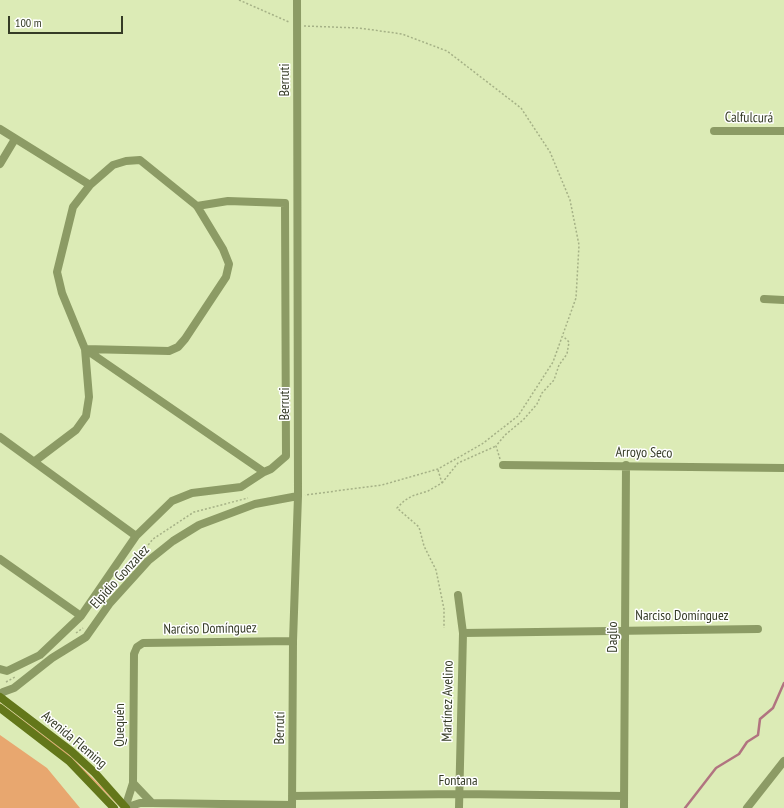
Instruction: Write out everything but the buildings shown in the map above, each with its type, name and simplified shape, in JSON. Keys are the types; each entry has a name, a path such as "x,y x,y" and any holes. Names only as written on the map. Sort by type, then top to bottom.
{"main road":[{"name":"Avenida Fleming","path":"0,696 71,751 95,773 125,808"},
{"name":"Avenida Fleming","path":"0,708 69,761 114,808"}],"street":[{"name":"Berruti","path":"292,803 293,641 298,496 300,25 298,0"},
{"path":"0,129 90,185"},
{"name":"Calfulcurá","path":"714,131 784,131"},
{"path":"0,164 15,139"},
{"path":"35,461 76,430 86,416 90,397 85,349 62,293 57,272 73,208 90,185 113,166 126,161 140,160 197,206 223,249 229,264 226,277 185,339 178,346 169,351 85,349"},
{"path":"0,669 7,671 40,655 81,616 136,536 172,501 192,493 241,487 271,469 286,456 285,203 228,201 197,206"},
{"path":"764,299 784,300"},
{"path":"85,349 264,472"},
{"path":"0,437 136,536"},
{"name":"Arroyo Seco","path":"503,464 784,468"},
{"name":"Daglio","path":"624,808 626,466"},
{"name":"Elpidio Gonzalez","path":"0,696 3,692 14,688 52,658 86,637 110,603 148,561 173,541 198,525 255,504 298,496"},
{"path":"0,559 81,616"},
{"name":"Martínez Avelino","path":"458,595 463,632 459,808"},
{"name":"Narciso Domínguez","path":"463,632 758,629"},
{"name":"Narciso Domínguez","path":"134,654 137,647 143,643 293,641"},
{"name":"Quequén","path":"125,808 133,783 134,654"},
{"path":"747,808 784,761"},
{"path":"133,783 152,803"},
{"name":"Fontana","path":"125,808 140,803 292,803 459,794 624,796"}],"path":[{"path":"239,0 300,25 359,28 402,34 448,51 521,108 550,152 570,200 579,245 576,298 554,362 518,416 482,444 438,470 382,485 298,496"},
{"path":"444,628 444,609 436,570 424,546 418,526 397,508 412,496 428,491 442,484 458,463 496,446 505,435 523,420 537,404 542,393 554,380 559,365 568,354 569,342 563,336"},
{"path":"496,446 498,457 503,464"},
{"path":"438,470 442,484"}],"shaded area":[{"path":"0,703 67,753 121,808 66,754 0,705"},
{"path":"0,735 47,768 80,808 0,808"}],"waterway":[{"path":"685,808 716,768 739,754 747,742 758,735 760,719 773,708 784,683"}]}
